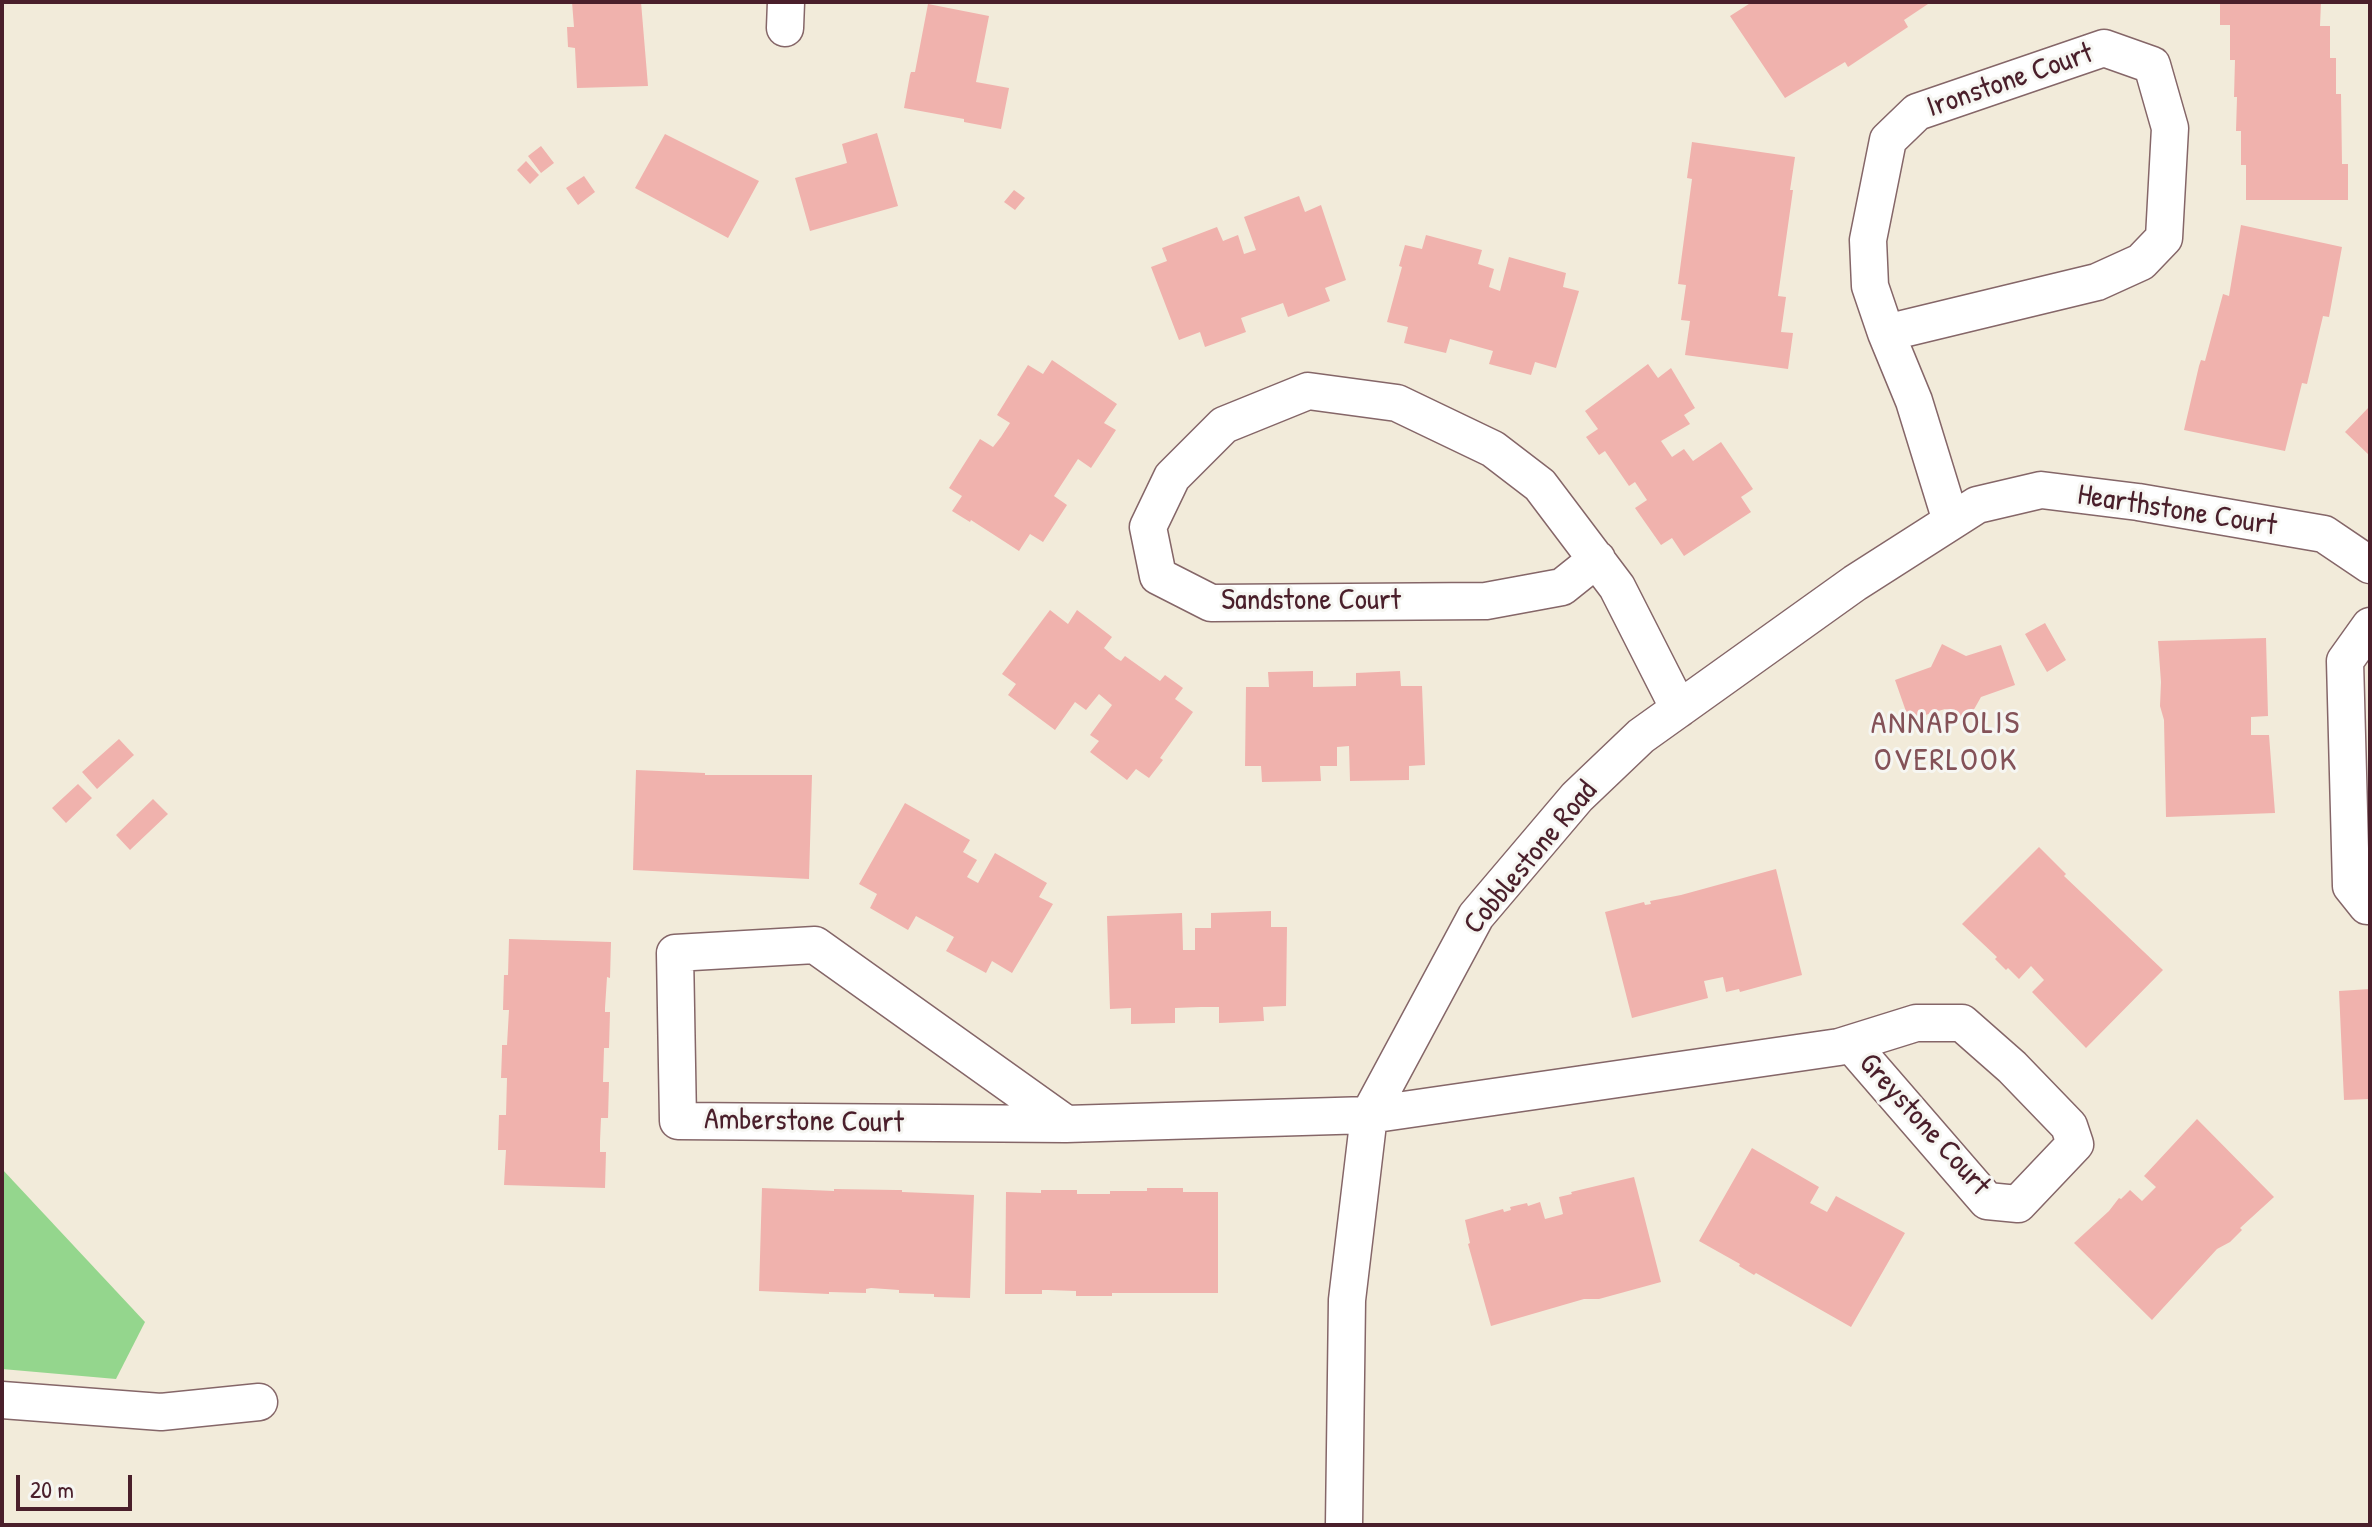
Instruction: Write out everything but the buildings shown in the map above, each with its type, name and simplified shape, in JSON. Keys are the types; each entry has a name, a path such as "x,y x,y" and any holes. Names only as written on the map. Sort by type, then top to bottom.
{"street":[{"name":"Ironstone Court","path":"1886,333 2097,282 2141,262 2164,238 2166,207 2170,128 2152,65 2104,48 1917,112 1888,140 1868,240 1870,286 1886,333 1914,401 1964,513"},
{"name":"Sandstone Court","path":"1597,559 1562,587 1486,601 1211,603 1158,576 1148,527 1172,477 1224,425 1308,391 1397,403 1493,449 1540,485 1597,559 1617,587 1679,709"},
{"name":"Hearthstone Court","path":"1964,513 2041,490 2138,502 2324,534 2370,565"},
{"name":"Cobblestone Road","path":"1344,1525 1347,1300 1369,1115 1476,916 1577,797 1641,736 1855,583 1964,513"},
{"path":"2370,626 2345,661 2351,886 2370,906"},
{"name":"Amberstone Court","path":"1066,1124 815,945 675,953 678,1121 1066,1124 1369,1115"},
{"name":"Greystone Court","path":"1369,1115 1851,1044 1916,1023 1962,1023 2012,1067 2060,1116 2069,1126 2075,1144 2018,1204 1987,1201 1851,1044"},
{"path":"2,1400 161,1412 259,1402"}],"green space":[{"path":"2,1169 145,1322 116,1379 2,1369"}],"district":[{"name":"ANNAPOLIS OVERLOOK","path":"1946,742"}]}
